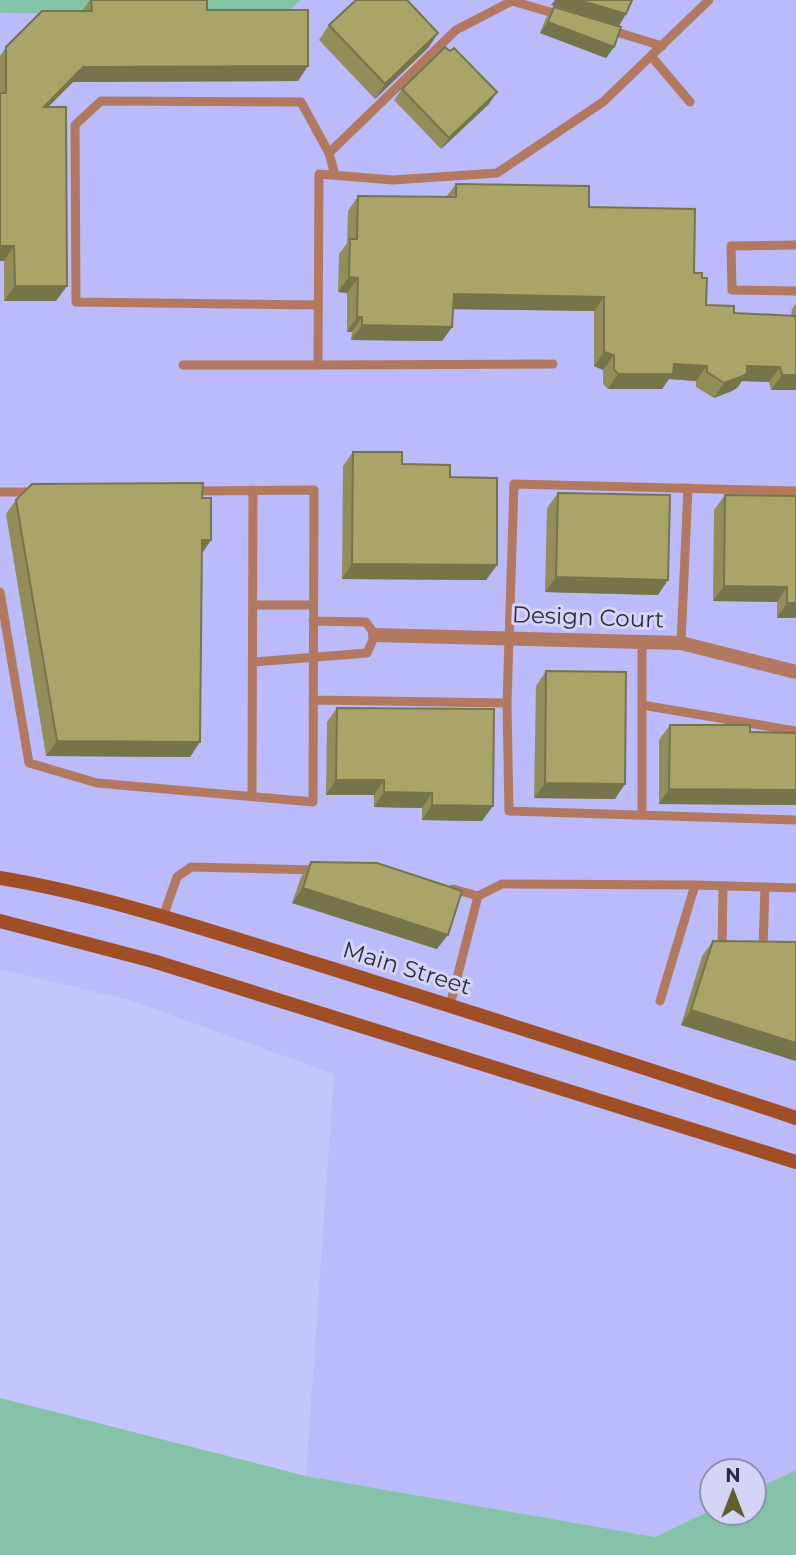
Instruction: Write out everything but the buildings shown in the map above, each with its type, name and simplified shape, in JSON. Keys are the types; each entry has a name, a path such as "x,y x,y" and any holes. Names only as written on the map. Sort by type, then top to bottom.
{"main road":[{"name":"Main Street","path":"0,878 38,884 163,917 450,1005 796,1118"},
{"path":"0,921 153,961 796,1162"}],"street":[{"name":"Design Court","path":"375,635 681,643 796,672"}],"lane":[{"path":"318,365 319,174 393,180 497,173 603,102 709,0"},
{"path":"330,153 456,30 512,1 575,20"},
{"path":"600,27 662,46"},
{"path":"651,56 690,102"},
{"path":"318,305 76,302 75,125 101,101 301,102 330,153 335,175"},
{"path":"796,245 731,246 732,290 796,291"},
{"path":"183,365 553,364"},
{"path":"796,491 514,484 512,637 507,703 509,811 796,820"},
{"path":"681,643 688,488"},
{"path":"252,796 253,490"},
{"path":"0,592 29,763 97,782 313,802 314,490 186,491"},
{"path":"0,492 40,491"},
{"path":"253,605 313,604"},
{"path":"253,662 313,660 367,653 375,635 366,622 313,621"},
{"path":"642,641 642,816"},
{"path":"313,700 507,703"},
{"path":"642,705 796,731"},
{"path":"163,917 177,877 191,867 330,870"},
{"path":"438,884 478,896 502,884 796,888"},
{"path":"660,1001 695,885"},
{"path":"722,949 723,886"},
{"path":"763,948 765,887"},
{"path":"450,1005 478,896"}],"shaded area":[{"path":"301,0 796,0 796,1470 768,1483 768,1457 698,1457 698,1517 655,1537 306,1476 334,1074 130,1000 0,969 0,13 285,14"}],"green space":[{"path":"0,0 301,0 285,14 0,13"},
{"path":"0,1398 306,1476 655,1537 698,1517 698,1527 768,1527 768,1483 796,1470 796,1555 0,1555"}]}
